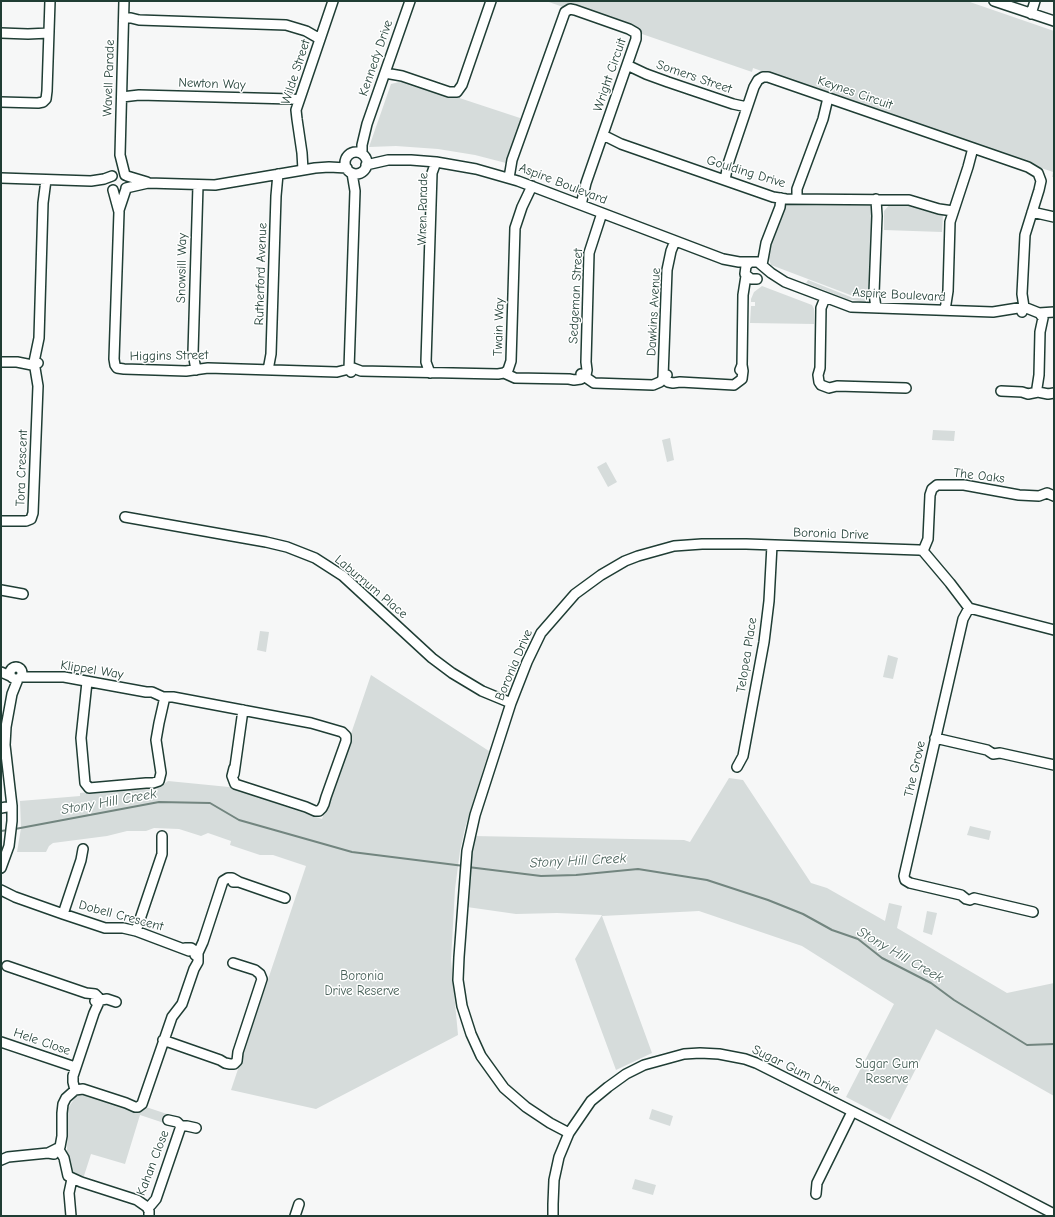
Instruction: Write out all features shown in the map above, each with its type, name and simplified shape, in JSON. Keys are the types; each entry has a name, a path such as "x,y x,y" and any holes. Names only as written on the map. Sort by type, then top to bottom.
{"street":[{"path":"1,102 38,103 43,102 46,99 50,1"},
{"name":"Wavell Parade","path":"113,175 120,155 124,1"},
{"name":"Wilde Street","path":"305,170 296,115 298,103 333,1"},
{"name":"Kennedy Drive","path":"359,165 367,124 410,1"},
{"path":"386,70 451,93 457,92 462,85 491,1"},
{"path":"994,1 1054,22"},
{"path":"1031,14 1035,1"},
{"name":"Wright Circuit","path":"506,177 566,10 575,10 634,31 636,34 636,39 579,204"},
{"path":"124,20 131,18 139,20 283,24 321,36"},
{"path":"1,33 49,35"},
{"name":"Somers Street","path":"626,67 747,109"},
{"name":"Keynes Circuit","path":"722,179 756,82 763,76 1028,167 1038,168 1044,174 1044,182 1039,190 1025,235 1022,309"},
{"name":"Newton Way","path":"122,95 292,99 298,103"},
{"path":"799,199 797,189 830,98"},
{"name":"Kennedy Drive","path":"349,155 367,124"},
{"name":"Goulding Drive","path":"602,137 779,198 913,200 952,214"},
{"path":"947,310 950,225 952,214 975,148"},
{"path":"351,368 350,356 355,191 359,165 357,152 349,155 345,163 359,165"},
{"name":"Wavell Parade","path":"120,155 126,175"},
{"name":"Aspire Boulevard","path":"329,166 349,155"},
{"name":"Aspire Boulevard","path":"126,189 148,183 215,185 329,166 359,165 388,160 436,162 476,169 506,177 723,259 739,262 751,262"},
{"name":"Wren Parade","path":"430,373 426,362 432,173 436,162"},
{"path":"1,178 91,181 104,179 119,172 126,175 129,182 126,189 118,192 91,181"},
{"path":"113,175 110,181 113,189"},
{"name":"Aspire Boulevard","path":"126,175 148,183"},
{"name":"Rutherford Avenue","path":"271,370 276,196 275,175"},
{"name":"Tora Crescent","path":"1,521 26,521 31,519 33,516 38,386 40,377 36,362 41,349 39,338 44,180"},
{"name":"Snowsill Way","path":"193,371 198,184"},
{"name":"Twain Way","path":"351,368 354,375 359,376 417,378 430,373 498,374 506,371 511,361 515,228 522,207 524,195 530,186"},
{"name":"Higgins Street","path":"113,189 118,212 115,365 117,368 193,371 208,368 337,372 351,368"},
{"name":"Higgins Street","path":"118,212 126,189"},
{"path":"743,302 747,293 763,272 762,266 766,243 779,198"},
{"path":"874,308 877,199"},
{"path":"1033,209 1051,216"},
{"name":"Sedgeman Street","path":"582,376 587,370 589,253 603,213"},
{"name":"Dawkins Avenue","path":"666,377 664,365 667,270 677,241"},
{"path":"506,371 521,377 577,380 582,376 591,382 598,383 653,385 666,377 680,382 724,383 736,380 742,365 743,295 746,266 766,243"},
{"name":"Aspire Boulevard","path":"723,259 746,274"},
{"path":"751,262 758,262 762,266"},
{"name":"Aspire Boulevard","path":"762,266 785,282 851,307 993,312 1010,315 1022,309 1041,317 1054,316"},
{"path":"746,274 751,279 758,279"},
{"name":"Aspire Boulevard","path":"758,279 785,282"},
{"path":"827,299 822,316 820,368 824,382 837,386 906,388"},
{"name":"Aspire Boulevard","path":"1041,317 1054,312"},
{"path":"1038,389 1041,317"},
{"path":"1,362 36,362"},
{"path":"1001,391 1022,392 1028,394 1038,389 1054,393"},
{"name":"The Oaks","path":"923,551 928,539 930,495 932,489 937,485 964,485 1019,495 1039,496 1044,499 1053,496"},
{"name":"Laburnum Place","path":"125,517 266,542 287,547 315,558 343,576 432,658 452,673 482,691 511,703"},
{"name":"Boronia Drive","path":"569,1133 550,1123 526,1107 504,1088 481,1056 471,1034 462,1006 458,980 467,851 475,815 511,703 540,633 575,594 588,584 613,568 638,556 674,546 702,544 772,545 923,551"},
{"name":"Telopea Place","path":"737,767 743,756 764,642 769,601 772,545"},
{"path":"923,551 950,582 969,608 1054,630"},
{"path":"1,590 23,594"},
{"name":"The Grove","path":"969,608 963,619 904,876 905,880 910,883 960,895 966,899 970,900 974,898 1033,912"},
{"path":"1,671 16,675 6,727 5,746 12,808 11,839 1,868"},
{"name":"Klippel Way","path":"16,675 34,677 64,677 146,692 163,699"},
{"path":"89,682 82,721 81,738 86,786 89,788 146,783 157,777 159,765 156,740 163,699 178,698 245,710 311,723 330,729 341,736 342,748 322,808 319,811 315,811 245,786 235,779 234,768 245,710"},
{"path":"935,738 987,750 993,754 1000,753 1054,765"},
{"path":"1,809 12,808"},
{"path":"136,931 162,854 162,836"},
{"path":"63,914 82,860 83,849"},
{"path":"150,1211 137,1200 72,1179 68,1176 64,1158 60,1150 62,1142 63,1104 66,1098 75,1090 83,1089 126,1103 140,1102 147,1088 172,1017 182,1004 194,969 197,954 224,886 229,882 239,882 285,898"},
{"name":"Dobell Crescent","path":"3,890 15,897 105,928 123,928 136,931 185,948 197,954"},
{"path":"163,1040 220,1060 232,1059 238,1052 262,979 260,974 255,970 233,963"},
{"path":"7,966 86,992 97,1000 107,998 116,1002"},
{"path":"75,1090 73,1076 75,1067 97,1000"},
{"name":"Hele Close","path":"1,1042 75,1067"},
{"name":"Sugar Gum Drive","path":"553,1216 554,1180 559,1157 569,1133 592,1101 626,1074 644,1065 684,1054 700,1053 719,1054 745,1059 756,1063 1054,1214"},
{"path":"816,1194 817,1183 852,1112"},
{"name":"Kahan Close","path":"168,1120 177,1122 181,1126 196,1128"},
{"name":"Kahan Close","path":"150,1211 181,1126"},
{"path":"3,1158 48,1153 60,1150"},
{"path":"71,1216 69,1193 72,1179"},
{"path":"295,1216 299,1204"}],"green space":[{"path":"546,1 967,1 1054,31 1054,177 1052,177 1053,172 753,68 752,72 642,34 640,28 571,5 566,5 563,7"},
{"path":"405,82 419,87 420,85 520,118 520,124 506,163 475,155 438,149 396,146 369,147 391,84"},
{"path":"786,202 869,203 873,207 871,296 853,296 771,265 769,259 765,258 781,207"},
{"path":"891,203 909,203 943,214 942,232 884,230 884,211"},
{"path":"808,280 853,298 866,298 866,303 847,299 806,283"},
{"path":"762,286 812,305 814,309 814,324 750,323 751,306 755,306 755,302 751,302 751,299 754,292"},
{"path":"933,430 955,431 954,441 932,440"},
{"path":"670,438 674,460 667,462 662,440"},
{"path":"606,462 617,482 608,487 597,467"},
{"path":"260,631 269,632 266,652 257,650"},
{"path":"888,655 898,658 893,679 883,677"},
{"name":"Boronia Drive Reserve","path":"371,675 489,751 465,828 460,851 455,889 451,960 458,1035 316,1109 231,1090 306,866 273,855 260,855 230,845 231,841 208,833 201,836 179,829 154,828 146,831 127,831 107,836 53,843 49,846 46,852 17,852 21,828 20,801 80,796 80,793 164,784 168,781 229,787 322,819"},
{"name":"Sugar Gum Reserve","path":"729,778 743,780 811,883 827,888 885,921 889,903 902,906 897,928 1007,993 1054,983 1054,1096 936,1029 890,1120 846,1097 894,1004 802,946 699,911 602,916 652,1053 616,1070 575,959 602,915 557,913 516,914 467,907 473,836 684,840 690,842"},
{"path":"970,826 991,831 989,840 967,835"},
{"path":"927,911 937,913 932,935 923,932"},
{"path":"89,1093 143,1106 167,1114 164,1123 140,1115 125,1164 91,1154 83,1179 71,1176 67,1152 68,1108 77,1095"},
{"path":"652,1109 673,1116 670,1126 649,1119"},
{"path":"635,1179 656,1185 653,1195 632,1189"}],"waterway":[{"name":"Stony Hill Creek","path":"15,829 159,802 210,803 239,820 352,852 464,866"},
{"name":"Stony Hill Creek","path":"1,831 8,830"},
{"name":"Stony Hill Creek","path":"468,867 541,876 576,875 638,869 707,880 768,900 803,914 832,930 858,939 882,958 931,983 954,1000 1027,1045 1054,1044"}]}
